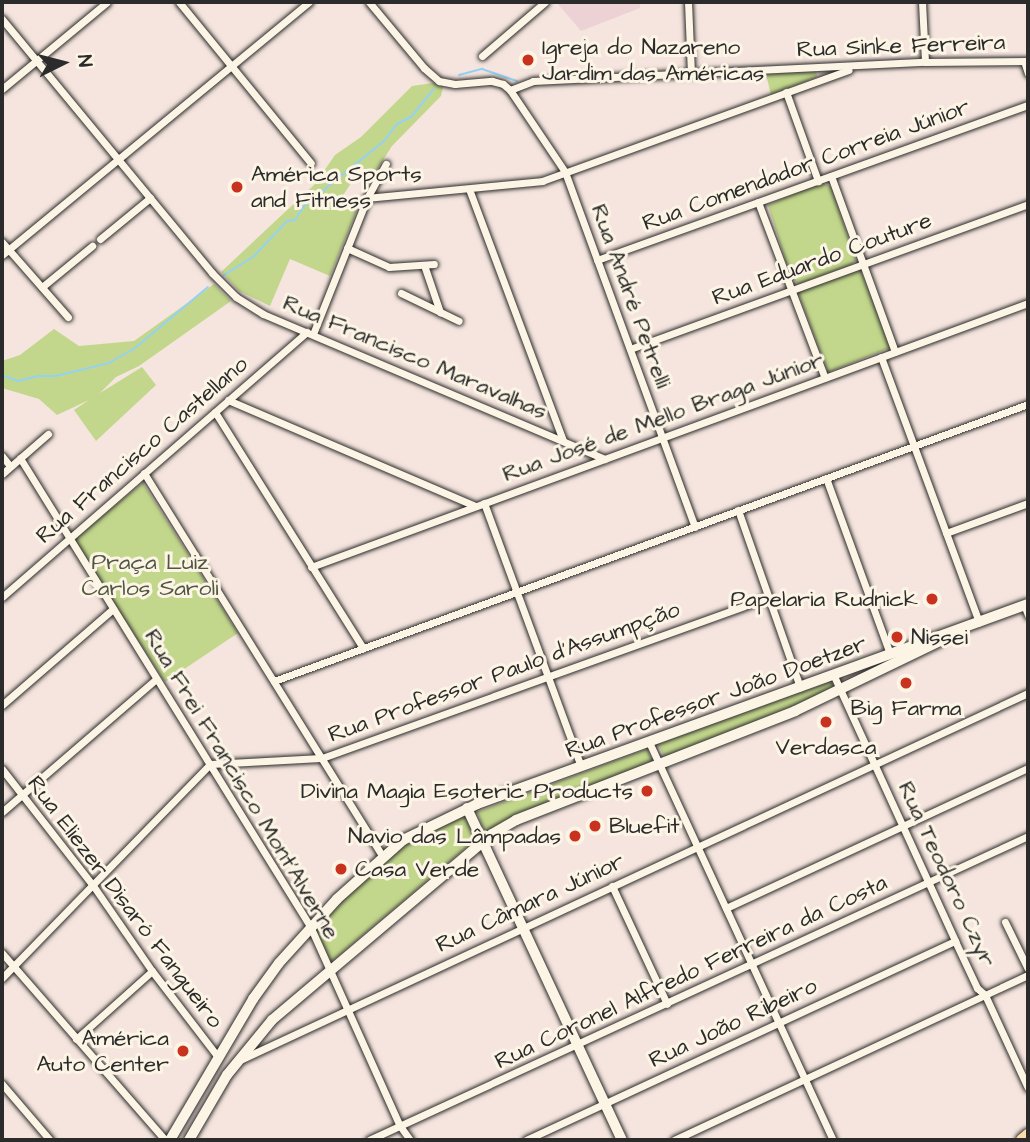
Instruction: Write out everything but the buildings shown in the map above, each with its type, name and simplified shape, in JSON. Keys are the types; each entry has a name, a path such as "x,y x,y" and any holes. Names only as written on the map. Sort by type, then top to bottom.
{"highway":[{"path":"1023,1140 1028,1135"}],"main road":[{"name":"Rua Professor João Doetzer","path":"168,1140 267,978 310,926 382,855 424,828 467,808 833,674 979,622 1027,608"},
{"name":"Rua Professor João Doetzer","path":"188,1140 237,1061 266,1027 330,969 482,841 516,820 779,718 979,622"},
{"path":"467,808 622,1140"}],"street":[{"path":"2,89 107,2"},
{"path":"179,2 311,163"},
{"path":"5,252 309,2"},
{"path":"369,2 425,68 444,83 492,81 503,84 510,90"},
{"path":"482,56 545,2"},
{"path":"688,2 691,74"},
{"path":"922,2 925,62"},
{"name":"Rua Francisco Maravalhas","path":"2,19 218,280 253,309 605,459"},
{"path":"1026,61 1028,73"},
{"name":"Rua Sinke Ferreira","path":"510,90 533,81 925,62 1026,61"},
{"path":"367,198 531,183 855,67"},
{"name":"Rua André Petrelli","path":"510,90 565,172 695,527"},
{"path":"786,92 818,181"},
{"name":"Rua Comendador Correia Júnior","path":"597,260 1028,105"},
{"name":"Rua Francisco Castellano","path":"2,597 228,400 310,333 367,198 386,164"},
{"path":"831,176 895,352"},
{"path":"469,189 563,441"},
{"path":"100,239 150,198"},
{"path":"758,202 825,378"},
{"name":"Rua Eduardo Couture","path":"630,349 1028,204"},
{"path":"2,242 5,252 42,287 68,317"},
{"path":"42,287 92,246"},
{"path":"347,248 387,267 434,264"},
{"path":"424,265 440,312"},
{"path":"401,293 459,321"},
{"name":"Rua José de Mello Braga Júnior","path":"311,567 1028,303"},
{"path":"881,357 979,622"},
{"path":"228,400 475,506"},
{"path":"274,681 1028,404"},
{"path":"215,412 363,648"},
{"path":"2,474 48,434"},
{"path":"2,456 10,466"},
{"name":"Rua Frei Francisco Mont'Alverne","path":"20,458 310,926 400,1126 410,1140"},
{"path":"144,473 382,855"},
{"path":"826,478 890,654"},
{"path":"484,503 581,766"},
{"path":"946,533 1028,503"},
{"path":"738,510 800,687"},
{"name":"Rua Professor Paulo d'Assumpção","path":"210,764 322,758 769,597"},
{"path":"2,705 113,609"},
{"name":"Rua Teodoro Czyr","path":"833,674 978,988 985,995 1028,1088"},
{"path":"2,812 156,678"},
{"name":"Rua Câmara Júnior","path":"237,1061 1028,693"},
{"path":"649,742 833,1140"},
{"path":"2,978 210,764"},
{"path":"726,908 1028,768"},
{"name":"Rua Eliezer Disaró Fangueiro","path":"2,769 92,884 152,971 218,1057"},
{"name":"Rua Coronel Alfredo Ferreira da Costa","path":"369,1140 578,1046 1028,836"},
{"path":"612,886 667,1004"},
{"path":"1005,922 1028,969"},
{"name":"Rua João Ribeiro","path":"526,1140 956,941"},
{"path":"2,953 168,1140"},
{"path":"76,1039 152,971"},
{"path":"674,1140 1028,975"},
{"path":"266,1027 268,1036 276,1042"},
{"path":"2,1084 50,1140"}],"shaded area":[{"path":"640,2 640,8 581,31 557,3"}],"green space":[{"path":"816,71 817,77 771,95 766,74"},
{"path":"433,83 443,87 441,96 392,146 376,171 360,169 342,197 357,210 330,276 290,259 270,306 239,291 221,272 315,184 335,155 361,137 412,86"},
{"path":"821,182 831,187 856,260 851,265 799,284 791,278 768,205"},
{"path":"860,268 890,348 828,372 798,292"},
{"path":"214,284 231,301 139,366 116,377 100,393 142,367 156,385 96,441 74,410 89,400 57,415 39,399 2,388 2,361 20,355 54,329 79,346 134,341"},
{"name":"Praça Luiz Carlos Saroli","path":"143,483 238,633 165,682 73,539"},
{"path":"831,681 834,689 665,758 658,744"},
{"path":"647,749 653,762 485,832 477,812"},
{"path":"464,814 475,840 331,962 315,928 364,878 402,847"}],"waterway":[{"path":"459,75 482,69 517,81"},
{"path":"224,275 253,257 287,221 295,220 304,206 384,141 397,124 411,117 434,89"},
{"path":"2,375 18,381 38,376 56,376 109,363 135,348 208,287"}],"place":[{"name":"Igreja do Nazareno Jardim das Américas","path":"528,60"},
{"name":"América Sports and Fitness","path":"237,187"},
{"name":"Papelaria Rudnick","path":"932,599"},
{"name":"Nissei","path":"897,637"},
{"name":"Big Farma","path":"906,683"},
{"name":"Verdasca","path":"826,722"},
{"name":"Divina Magia Esoteric Products","path":"647,791"},
{"name":"Bluefit","path":"595,826"},
{"name":"Navio das Lâmpadas","path":"575,836"},
{"name":"Casa Verde","path":"341,869"},
{"name":"América Auto Center","path":"183,1051"}]}
